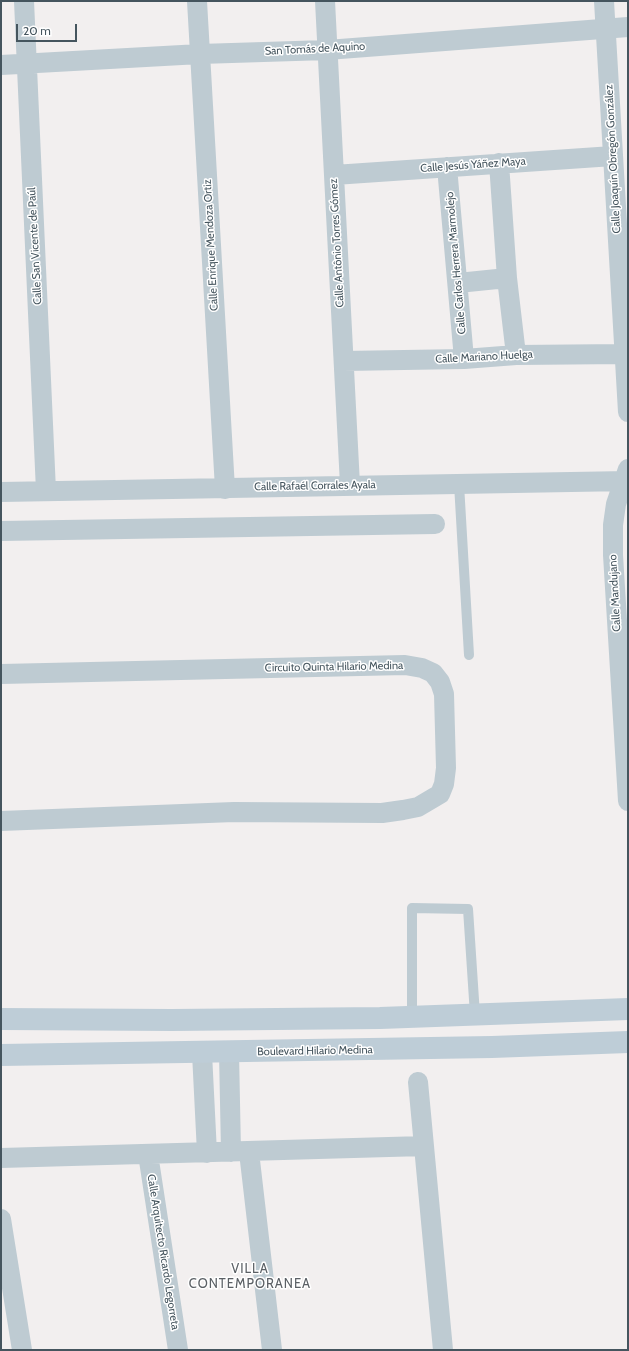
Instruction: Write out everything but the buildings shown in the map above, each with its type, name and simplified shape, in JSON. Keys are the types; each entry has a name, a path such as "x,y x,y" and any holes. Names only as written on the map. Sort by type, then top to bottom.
{"main road":[{"path":"1,1019 172,1020 412,1017 628,1008"},
{"name":"Boulevard Hilario Medina","path":"1,1055 202,1053 492,1047 628,1042"}],"street":[{"name":"Calle San Vicente de Paúl","path":"24,1 46,491"},
{"name":"Calle Enrique Mendoza Ortiz","path":"197,1 226,489"},
{"name":"Calle Antônio Torres Gómez","path":"325,1 350,485"},
{"name":"Calle Joaquín Obregón González","path":"604,1 628,412"},
{"name":"San Tomás de Aquino","path":"1,65 200,54 327,50 628,27"},
{"name":"Calle Jesús Yáñez Maya","path":"334,175 447,166 613,156"},
{"path":"499,163 507,278 516,355"},
{"name":"Calle Carlos Herrera Marmolejo","path":"447,166 464,359"},
{"path":"458,283 507,278"},
{"name":"Calle Mariano Huelga","path":"344,361 464,359 516,355 624,354"},
{"name":"Calle Rafaél Corrales Ayala","path":"1,492 459,484 627,477"},
{"name":"Calle Mandujano","path":"627,477 616,504 613,525 613,555 628,801"},
{"path":"1,531 435,524"},
{"name":"Circuito Quinta Hilario Medina","path":"1,674 405,665 422,668 433,673 440,682 444,694 446,768 444,784 440,794 418,807 382,813 234,812 1,821"},
{"path":"229,1052 240,1152 272,1350"},
{"path":"202,1053 208,1153"},
{"path":"418,1082 443,1350"},
{"path":"1,1158 424,1146"},
{"name":"Calle Arquitecto Ricardo Legorreta","path":"148,1154 178,1350"},
{"path":"1,1219 22,1350"}],"lane":[{"path":"459,484 469,655"},
{"path":"412,1017 412,908 468,909 475,1015"}],"district":[{"name":"VILLA CONTEMPORANEA","path":"250,1276"}]}
